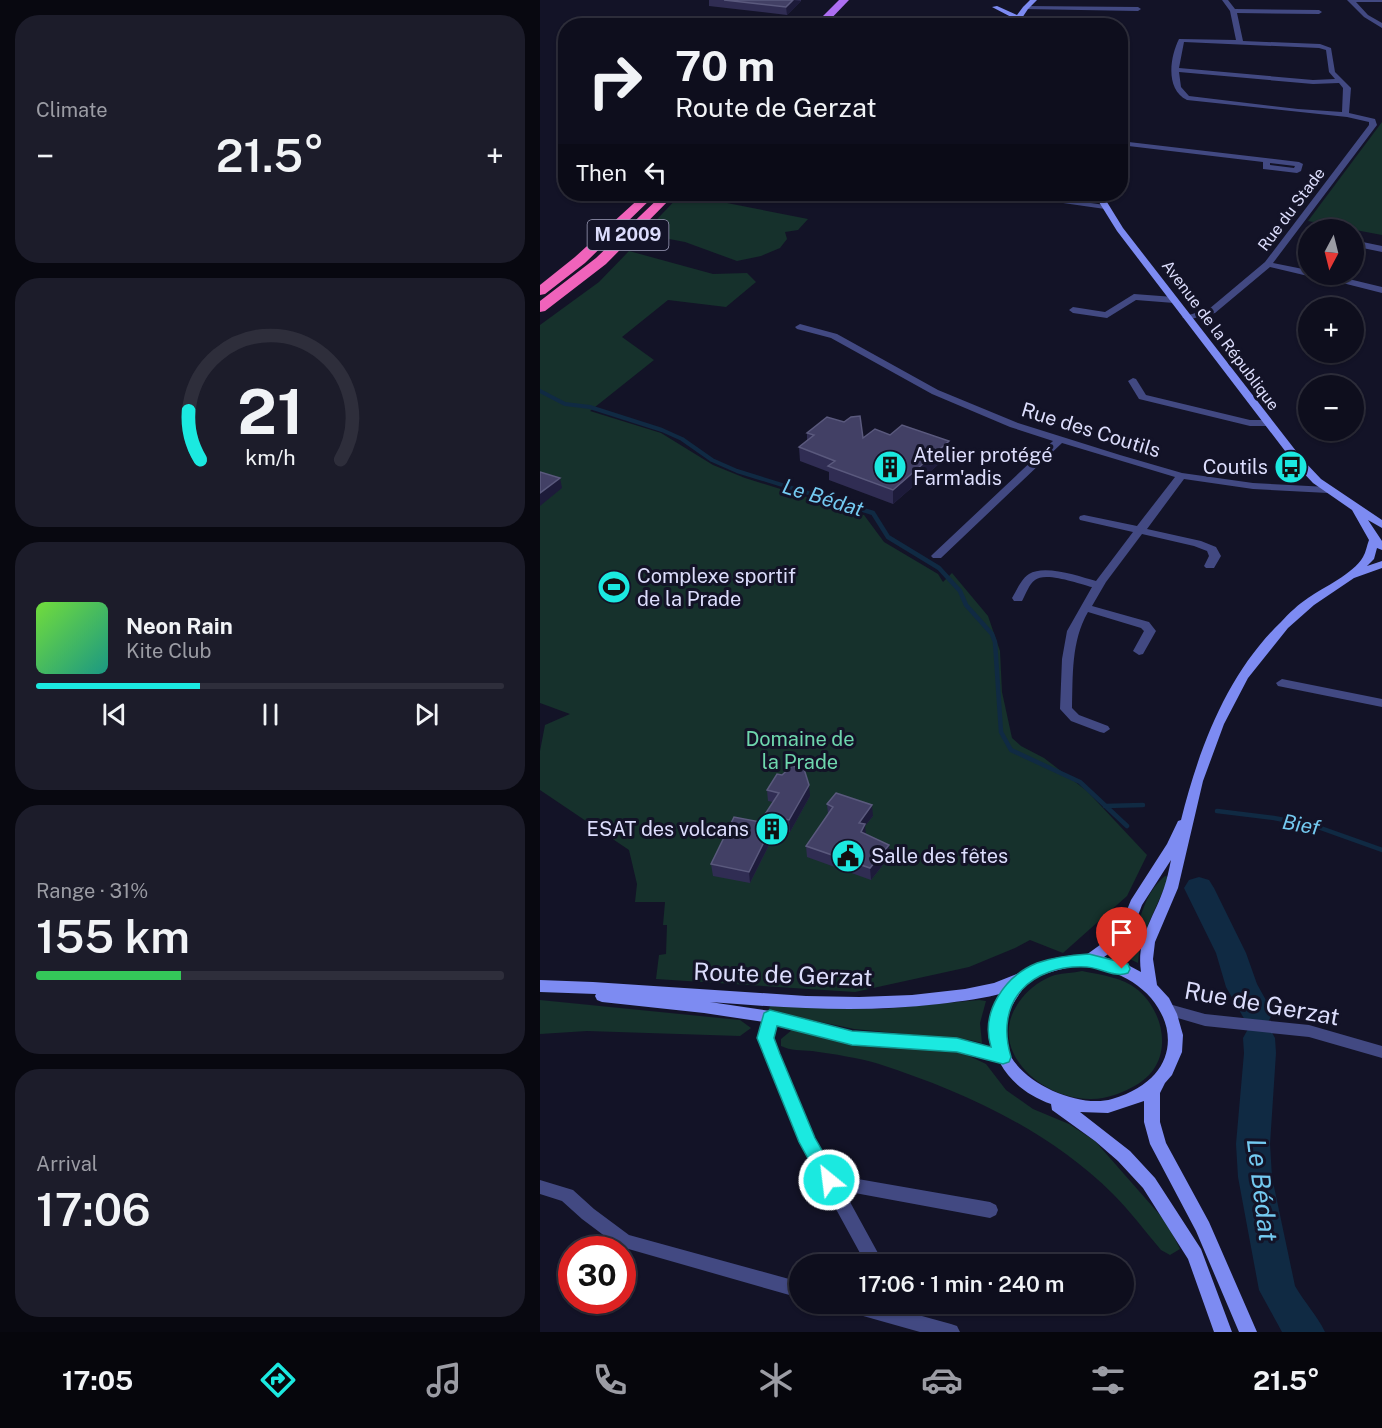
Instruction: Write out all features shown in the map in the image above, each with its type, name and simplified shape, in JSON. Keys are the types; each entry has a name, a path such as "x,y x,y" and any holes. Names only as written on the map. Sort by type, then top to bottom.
{"highway":[{"name":"M 2009","path":"540,291 580,260 643,201"},
{"name":"M 2009","path":"540,308 601,261 662,201"}],"main road":[{"path":"826,18 844,0"}],"street":[{"path":"1019,18 1034,0"},
{"path":"1028,18 1042,0"},
{"path":"1225,0 1233,11 1240,42"},
{"path":"1350,0 1382,0"},
{"path":"1350,0 1366,16 1382,26"},
{"path":"993,3 1011,18"},
{"path":"993,3 1002,18"},
{"path":"1025,8 1138,9"},
{"path":"1233,11 1319,12"},
{"path":"1181,40 1320,46 1329,49 1332,72 1347,88 1345,115 1187,98 1179,94 1176,86 1176,70 1177,50 1181,40"},
{"path":"1176,70 1313,82 1340,81"},
{"name":"Rue du Stade","path":"1187,317 1212,311 1268,264 1297,232 1373,125 1372,121 1345,115"},
{"path":"1128,143 1267,160"},
{"path":"1062,201 1104,207"},
{"name":"Avenue de la République","path":"1101,201 1299,462 1329,490 1382,525"},
{"path":"1364,245 1382,249"},
{"path":"1268,264 1298,271"},
{"path":"1361,285 1382,290"},
{"path":"1072,310 1107,315 1134,297 1174,300"},
{"name":"Rue des Coutils","path":"800,327 834,336 935,392 1014,425 1060,440 1181,477 1254,486 1329,490"},
{"path":"1133,381 1142,397 1250,423 1269,423"},
{"path":"937,556 1060,440"},
{"path":"1104,729 1075,718 1066,709 1068,659 1073,631 1099,585 1138,529 1181,477"},
{"name":"Avenue de la République","path":"1357,510 1378,544"},
{"path":"1084,518 1176,537 1212,549 1215,556 1210,566"},
{"path":"1089,961 1125,935 1136,904 1173,846 1191,803 1218,724 1243,677 1284,625 1310,602 1349,577 1368,559 1378,544"},
{"path":"1349,577 1382,564"},
{"path":"1018,598 1032,576 1037,574 1053,574 1099,585"},
{"path":"1086,608 1145,625 1150,631 1139,651"},
{"path":"1281,683 1382,703"},
{"path":"1150,986 1146,959 1148,942 1172,888 1184,843 1191,803"},
{"path":"1041,1096 1065,1105 1090,1108 1116,1105 1138,1096 1156,1083 1167,1070 1176,1040 1169,1010 1150,986 1122,969 1089,961 1064,962 1041,969 1022,980 1009,993 1001,1007 997,1023 998,1040 1003,1057 1012,1072 1025,1085 1041,1096 1085,1123 1124,1156 1149,1183 1195,1255 1223,1332"},
{"name":"Route de Gerzat","path":"540,988 859,1003 939,999 985,992 1022,980"},
{"name":"Route de Gerzat","path":"540,988 704,1007 770,1017 852,1038 957,1045 1003,1057"},
{"name":"Rue de Gerzat","path":"1169,1010 1204,1020 1309,1031 1382,1052"},
{"path":"770,1017 765,1038 771,1054 808,1142 870,1254"},
{"path":"1156,1083 1152,1094 1152,1122 1158,1144 1203,1227 1248,1332"},
{"path":"829,1180 990,1210"},
{"path":"540,1187 567,1195 624,1241 789,1287"},
{"path":"886,1314 951,1332"},
{"path":"902,1314 905,1319"}],"green space":[{"path":"1382,122 1382,235 1364,232 1364,219 1309,219"},
{"path":"674,201 717,201 808,219 798,230 785,232 787,239 780,248 761,256 737,261 685,242 643,234"},
{"name":"Domaine de la Prade","path":"629,251 713,274 747,273 756,282 726,307 668,300 622,337 654,360 590,411 661,433 713,465 745,478 864,515 884,542 938,574 943,582 952,573 988,616 1000,651 1002,692 1012,738 1021,746 1044,758 1087,791 1147,855 1127,896 1063,953 1030,940 969,967 855,992 656,979 659,955 666,954 667,925 663,925 665,902 635,902 637,884 629,850 540,790 540,751 545,725 570,714 540,703 540,325 599,282"},
{"path":"1165,876 1169,877 1140,943 1138,963 1117,953 1131,940 1147,899"},
{"path":"1082,971 1111,977 1138,990 1148,1000 1160,1024 1161,1051 1149,1075 1127,1090 1104,1098 1072,1097 1053,1091 1036,1080 1022,1067 1013,1052 1009,1035 1011,1016 1022,998 1033,987 1055,975"},
{"path":"540,1000 740,1020 751,1028 740,1036 587,1031 540,1034"},
{"path":"986,1001 980,1023 982,1043 854,1029 768,1011 770,1006 883,1009"},
{"path":"793,1029 869,1045 963,1053 986,1064 1006,1090 1033,1109 1069,1124 1095,1141 1167,1223 1180,1249 1170,1255 1161,1250 1113,1194 1088,1171 1033,1132 943,1087 879,1064 846,1056 792,1050 781,1046 781,1039"}],"building":[{"path":"724,0 793,0 786,7"},
{"path":"860,416 863,438 875,429 890,435 902,425 949,441 893,490 828,466 835,461 799,447 814,435 807,433 827,417 844,422 851,417"},
{"path":"540,472 560,478 540,493"},
{"name":"ESAT des volcans","path":"792,766 804,769 809,785 789,820 780,818 768,834 749,872 711,864 734,817 760,822 779,793 767,790 777,774 782,775"},
{"path":"836,793 872,805 859,823 865,824 861,832 889,845 870,868 806,846 833,807 827,804"}],"waterway":[{"name":"Le Bédat","path":"540,391 565,404 590,407 662,430 682,439 712,460 737,471 834,501"},
{"name":"Le Bédat","path":"829,499 873,513 888,537 939,568 960,591 966,605 992,634 995,642 1001,732 1011,750 1080,782 1106,806"},
{"name":"Bief","path":"1106,806 1143,805"},
{"name":"Le Bédat","path":"1106,806 1127,826"},
{"name":"Bief","path":"1217,811 1315,826 1382,850"},
{"name":"Le Bédat","path":"1199,888 1231,953 1242,987 1257,1013"},
{"name":"Le Bédat","path":"1259,1038 1260,1053 1253,1144 1255,1177 1277,1290 1289,1312 1306,1332"}],"place":[{"name":"Atelier protégé Farm'adis","path":"890,467"},
{"name":"Coutils","path":"1291,467"},
{"name":"Complexe sportif de la Prade","path":"614,587"},
{"name":"ESAT des volcans","path":"772,829"},
{"name":"Salle des fêtes","path":"848,856"}],"route":[{"path":"829,1180 808,1142 765,1038 770,1017 852,1038 957,1045 1003,1057 998,1040 997,1023 1001,1007 1009,993 1022,980 1041,969 1064,962 1106,963 1122,969"}]}
